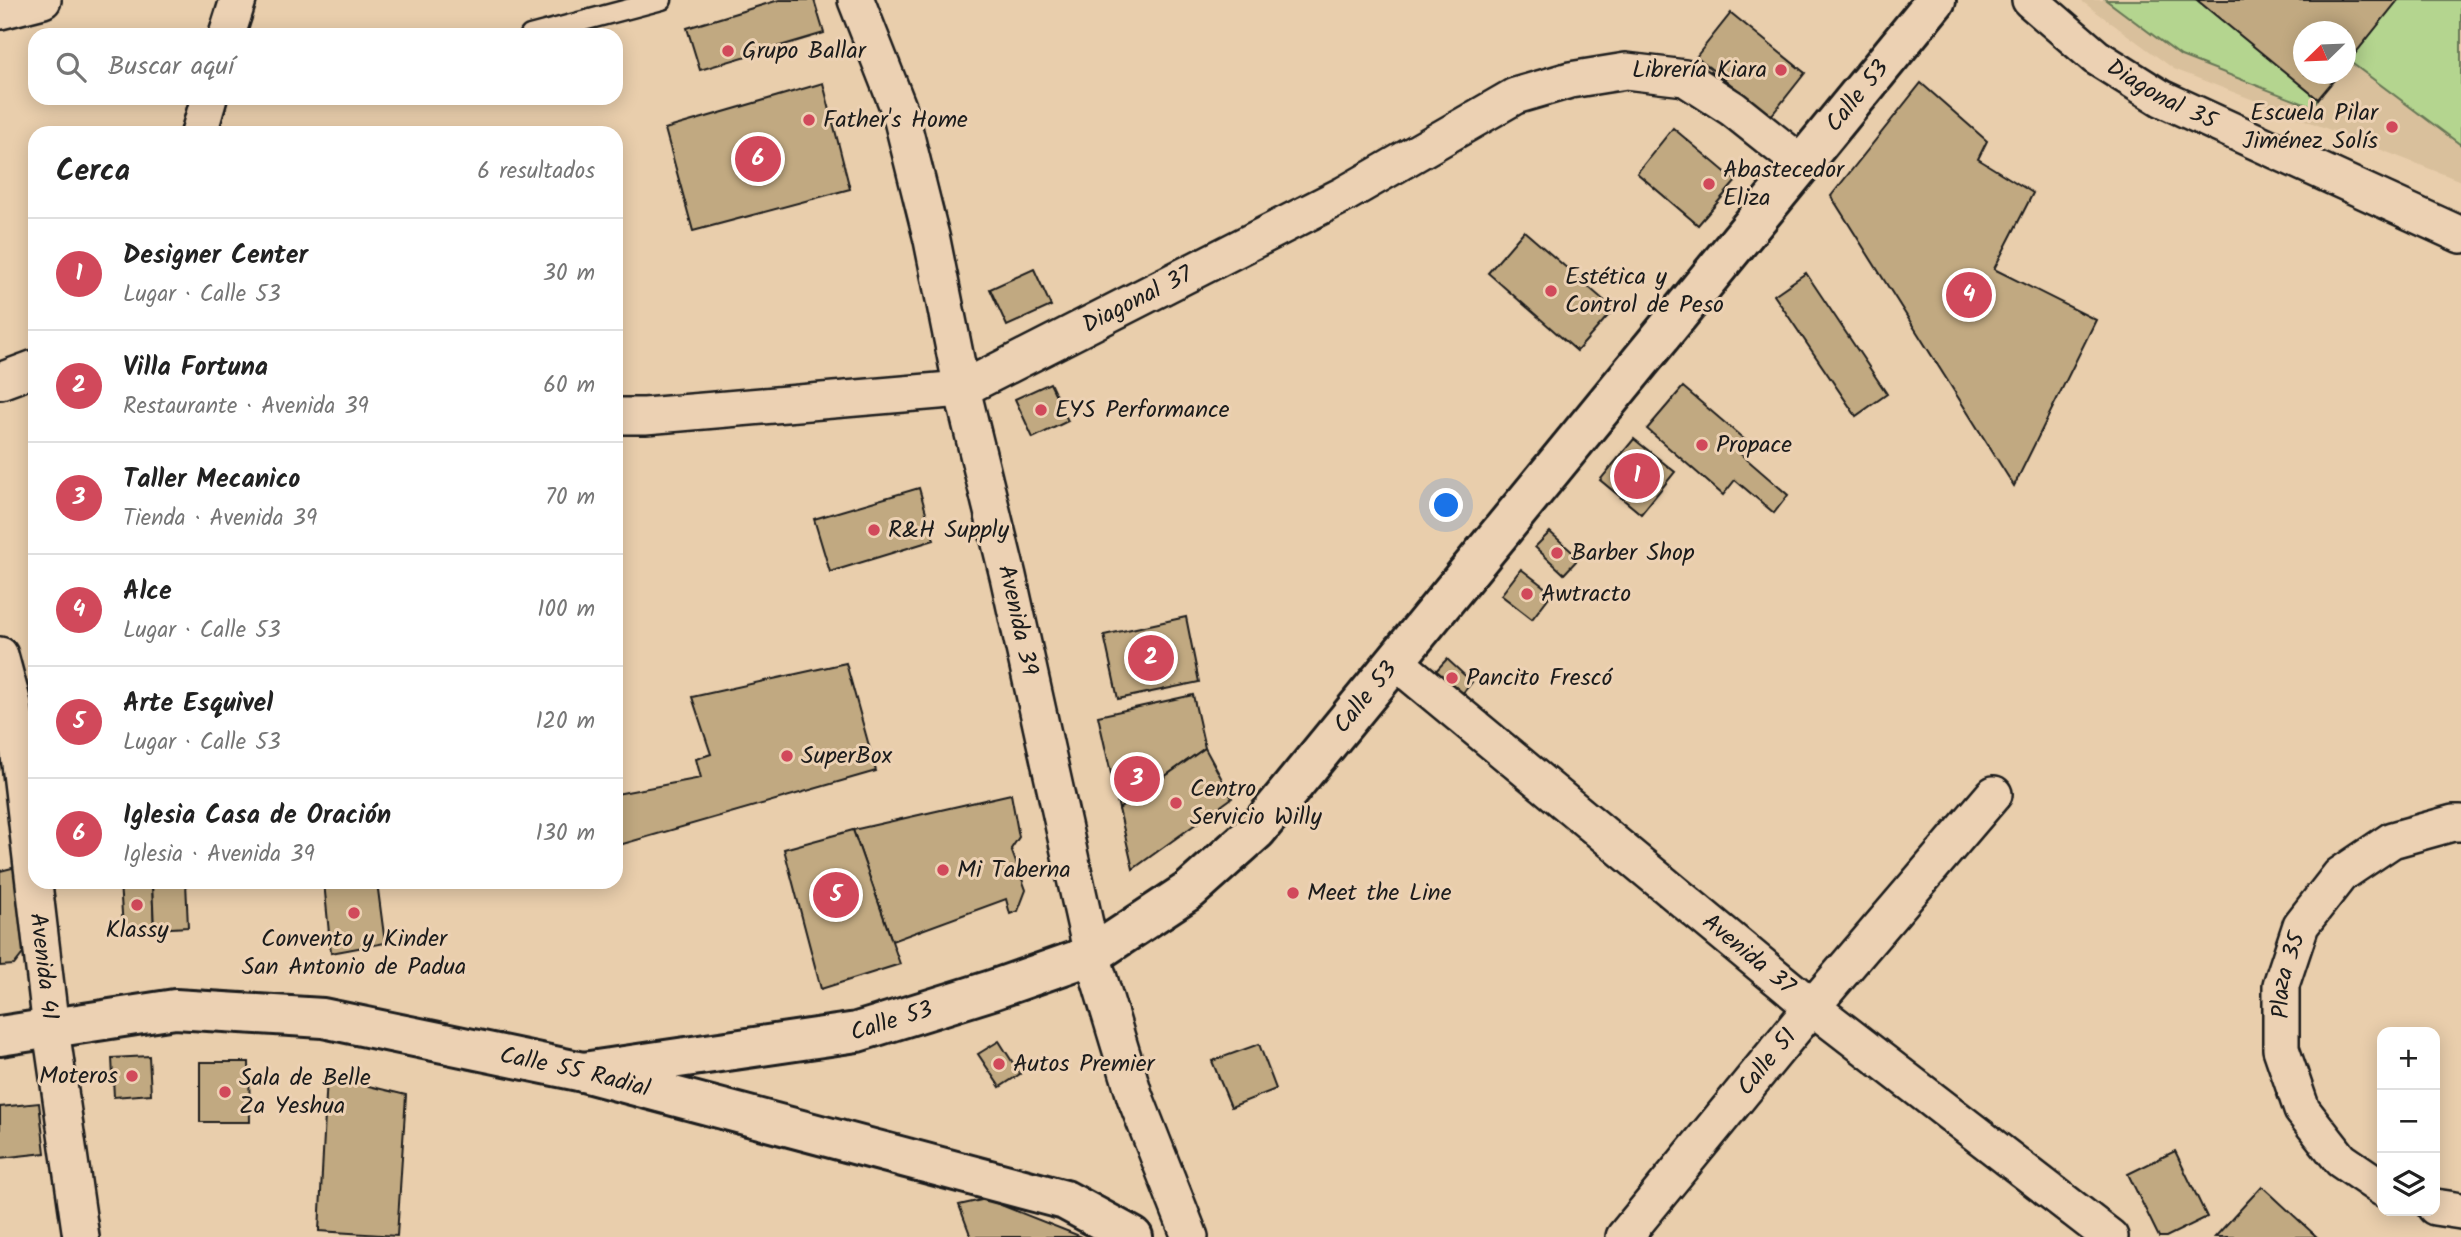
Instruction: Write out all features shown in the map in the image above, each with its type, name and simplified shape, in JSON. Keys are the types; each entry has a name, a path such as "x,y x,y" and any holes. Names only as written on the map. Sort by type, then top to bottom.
{"main road":[{"name":"Calle 53","path":"583,1072 857,1032 992,990 1092,955 1189,890 1257,830 1936,0"},
{"name":"Calle 55 Radial","path":"0,1036 174,1009 323,1018 583,1072 1065,1200 1133,1237"}],"street":[{"path":"0,11 43,0"},
{"path":"229,28 238,0"},
{"name":"Avenida 39","path":"856,0 900,112 932,240 962,388 1008,576 1092,955 1135,1097 1191,1237"},
{"name":"Diagonal 35","path":"2030,0 2096,57 2161,98 2461,236"},
{"name":"Diagonal 37","path":"623,416 962,388 1345,194 1515,96 1570,80 1626,71 1685,78 1733,109 1802,164"},
{"path":"201,126 207,105"},
{"path":"0,381 28,371"},
{"name":"Avenida 41","path":"0,655 24,702 28,750"},
{"name":"Avenida 37","path":"1396,662 1812,1007 2110,1237"},
{"name":"Calle 51","path":"1624,1237 1812,1007 1994,794"},
{"name":"Plaza 35","path":"2377,1185 2341,1160 2302,1110 2281,1049 2281,985 2301,925 2340,875 2392,840 2461,823"},
{"name":"Avenida 41","path":"39,889 51,1029 81,1237"},
{"path":"2440,1208 2461,1212"}],"lane":[{"path":"556,28 662,0"}],"shaded area":[{"name":"Escuela Pilar Jiménez Solís","path":"2080,0 2461,0 2461,181 2174,69"}],"green space":[{"path":"2106,0 2197,0 2293,79 2293,84 2300,84 2318,99 2312,107 2181,56"},
{"path":"2398,0 2461,0 2461,145 2356,66 2356,52"}],"building":[{"name":"Grupo Ballar","path":"779,0 814,0 824,33 700,70 687,28"},
{"path":"2197,0 2398,0 2356,52 2356,21 2293,21 2293,79"},
{"path":"1731,13 1805,73 1771,116 1696,57"},
{"path":"823,83 850,189 693,231 665,129"},
{"path":"1921,83 1987,141 1978,159 2033,193 1994,269 2096,320 2014,486 1831,196"},
{"path":"2300,84 2331,84 2318,99"},
{"path":"1673,128 1736,181 1698,225 1637,173"},
{"name":"Estética y Control de Peso","path":"1524,231 1614,309 1577,351 1488,273"},
{"path":"1034,269 1051,306 1007,326 990,289"},
{"path":"1806,273 1887,394 1856,416 1774,295"},
{"name":"EYS Performance","path":"1050,383 1068,421 1033,438 1015,399"},
{"name":"Propace","path":"1683,387 1745,440 1736,450 1788,495 1774,513 1735,480 1723,495 1647,429"},
{"path":"1634,439 1675,472 1641,514 1600,480"},
{"name":"R&H Supply","path":"919,488 934,540 830,572 814,519"},
{"name":"Barber Shop","path":"1550,532 1579,558 1564,574 1535,547"},
{"name":"Awtracto","path":"1521,569 1552,593 1532,619 1501,595"},
{"path":"1186,617 1199,682 1118,699 1104,635"},
{"name":"Pancito Frescó","path":"1447,659 1472,682 1458,699 1432,675"},
{"name":"SuperBox","path":"846,663 876,771 623,844 623,793 701,778 696,759 711,754 692,697"},
{"path":"1193,695 1205,748 1119,809 1098,716"},
{"name":"Centro Servicio Willy","path":"1205,748 1232,798 1133,869 1119,809"},
{"name":"Mi Taberna","path":"1011,794 1019,837 1011,849 1026,890 1018,911 1010,914 1006,899 892,941 853,830"},
{"path":"853,830 900,964 821,989 784,849"},
{"path":"20,866 29,946 14,965 0,966 0,871"},
{"name":"Klassy","path":"120,889 152,889 154,929 123,929"},
{"path":"152,889 186,889 188,927 154,929"},
{"name":"Convento y Kinder San Antonio de Padua","path":"325,889 378,889 385,943 331,953"},
{"name":"Autos Premier","path":"999,1041 1020,1074 1000,1087 978,1054"},
{"path":"1259,1044 1276,1089 1231,1107 1212,1061"},
{"name":"Moteros","path":"149,1056 151,1094 114,1097 112,1058"},
{"name":"Sala de Belle Za Yeshua","path":"200,1062 249,1062 250,1122 200,1122"},
{"path":"327,1076 406,1095 397,1236 319,1231"},
{"path":"39,1103 45,1153 0,1158 0,1107"},
{"path":"2175,1151 2207,1217 2166,1237 2159,1237 2128,1174"},
{"path":"2262,1186 2317,1237 2215,1237"},
{"path":"986,1199 1082,1237 971,1237 959,1205"}],"place":[{"name":"Grupo Ballar","path":"728,51"},
{"name":"Librería Kiara","path":"1781,70"},
{"name":"Father's Home","path":"809,120"},
{"name":"Escuela Pilar Jiménez Solís","path":"2392,127"},
{"name":"Iglesia Casa de Oración","path":"758,159"},
{"name":"Abastecedor Eliza","path":"1709,184"},
{"name":"Estética y Control de Peso","path":"1551,291"},
{"name":"Alce","path":"1969,295"},
{"name":"EYS Performance","path":"1041,410"},
{"name":"Propace","path":"1702,445"},
{"name":"Designer Center","path":"1637,476"},
{"name":"R&H Supply","path":"874,530"},
{"name":"Barber Shop","path":"1557,553"},
{"name":"Awtracto","path":"1527,594"},
{"name":"Villa Fortuna","path":"1151,658"},
{"name":"Pancito Frescó","path":"1452,678"},
{"name":"SuperBox","path":"787,756"},
{"name":"Taller Mecanico","path":"1137,779"},
{"name":"Centro Servicio Willy","path":"1176,803"},
{"name":"Mi Taberna","path":"943,870"},
{"name":"Meet the Line","path":"1293,893"},
{"name":"Arte Esquivel","path":"836,895"},
{"name":"Klassy","path":"137,905"},
{"name":"Convento y Kinder San Antonio de Padua","path":"354,913"},
{"name":"Autos Premier","path":"999,1064"},
{"name":"Moteros","path":"132,1076"},
{"name":"Sala de Belle Za Yeshua","path":"225,1092"}]}
